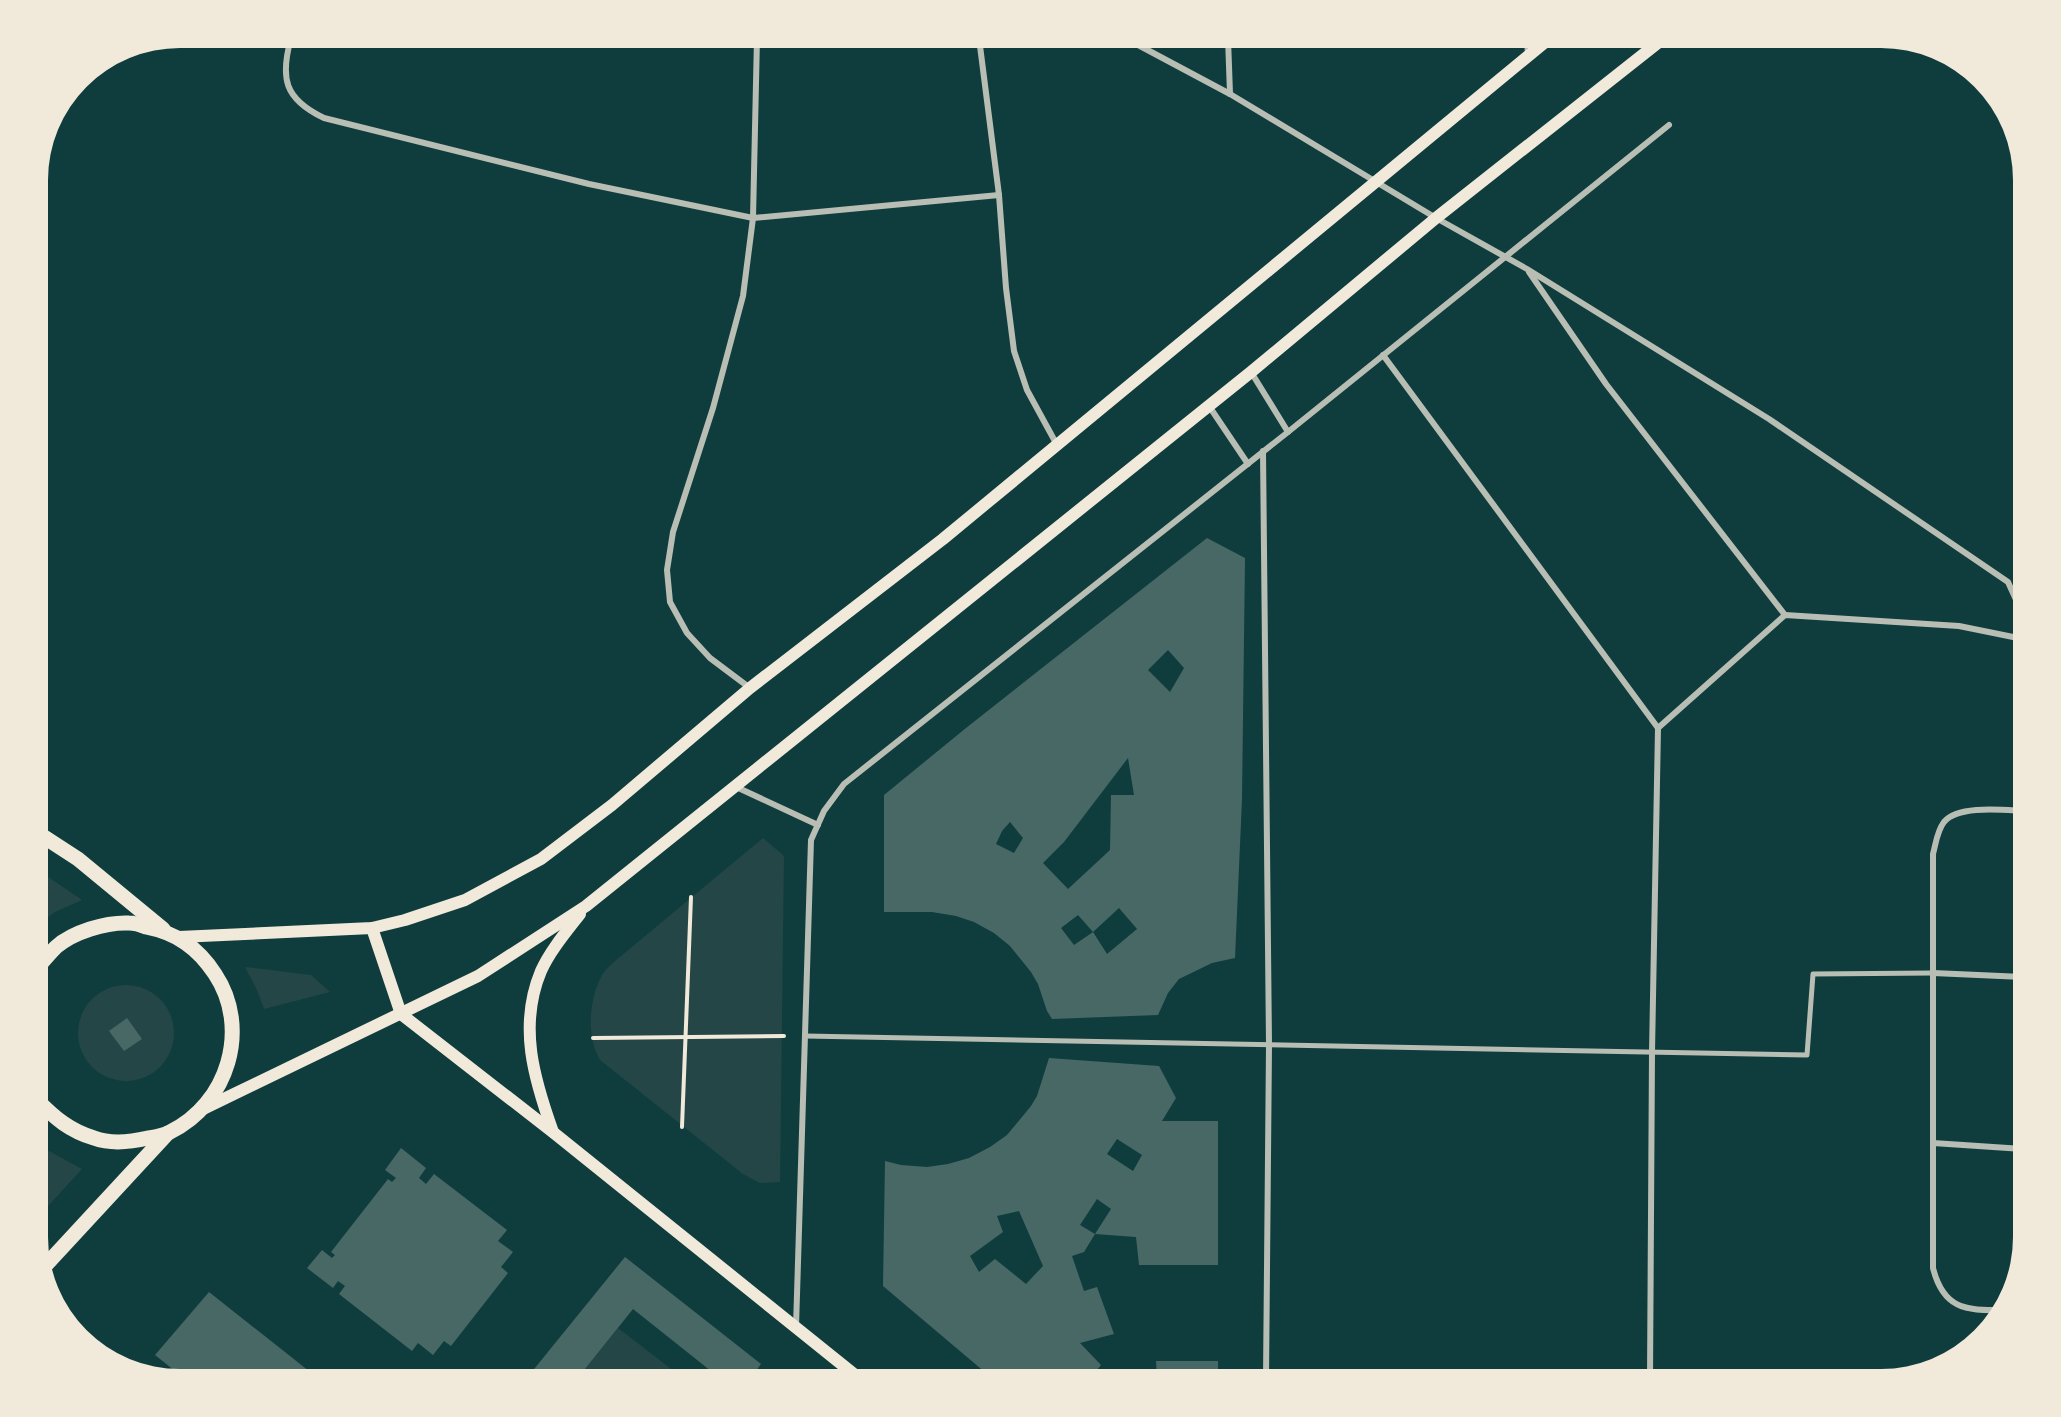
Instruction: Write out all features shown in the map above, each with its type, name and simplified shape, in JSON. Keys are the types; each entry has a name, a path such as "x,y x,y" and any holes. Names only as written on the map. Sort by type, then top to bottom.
{"main road":[{"path":"48,955 57,945 91,928 129,923 172,934 372,928 405,920 465,900 541,859 612,805 750,688 934,546 1538,48"},
{"path":"202,1109 478,976 586,906 1209,406 1436,218 1651,48"},
{"path":"48,840 78,859 205,958 223,985 232,1017 232,1050 222,1082 202,1109 186,1123 168,1133 132,1142 95,1139 62,1124 48,1111"},
{"path":"554,1133 538,1090 530,1054 531,1005 541,971 564,934 586,906"},
{"path":"372,928 401,1014 554,1133 846,1369"},
{"path":"50,1260 168,1133"}],"street":[{"path":"289,48 285,73 292,94 305,109 324,118 590,184 753,218 999,195"},
{"path":"750,688 710,658 687,633 670,602 667,570 673,532 713,408 743,296 753,218 757,48"},
{"path":"980,48 999,195 1006,288 1014,351 1027,390 1057,445"},
{"path":"1144,48 1230,94 1436,218 1527,269 1769,419 2008,582 2013,592"},
{"path":"1228,48 1230,94"},
{"path":"1528,48 1528,56"},
{"path":"796,1330 811,840 824,811 844,784 1248,464 1669,125"},
{"path":"1527,269 1606,384 1785,615"},
{"path":"1383,355 1658,728 1652,1052 1650,1369"},
{"path":"1251,372 1288,432"},
{"path":"1209,406 1248,464"},
{"path":"1263,451 1269,1045 1266,1369"},
{"path":"1658,728 1785,615 1959,627 2013,637"},
{"path":"734,786 818,825"},
{"path":"1991,1310 1976,1311 1961,1307 1946,1298 1937,1283 1933,1268 1933,854 1938,834 1945,821 1961,812 2013,811"},
{"path":"805,1036 1807,1055 1813,974 1933,973 2013,977"},
{"path":"1933,1143 2013,1148"}],"path":[{"path":"682,1127 692,897"},
{"path":"592,1038 805,1036"}],"shaded area":[{"path":"763,838 784,856 780,1182 760,1183 743,1174 600,1060 593,1040 591,1018 594,995 606,969"},
{"path":"48,877 82,900 48,917"},
{"path":"245,967 311,975 330,992 264,1009"},
{"path":"126,985 144,988 160,999 171,1015 174,1033 171,1051 160,1067 144,1078 126,1081 108,1078 92,1067 81,1051 78,1033 81,1015 92,999 108,988"},
{"path":"48,1150 82,1169 48,1206"},
{"path":"618,1328 671,1369 585,1369"}],"building":[{"path":"1207,538 1245,558 1242,799 1235,958 1212,963 1179,979 1168,993 1158,1015 1052,1019 1031,972 1010,946 994,933 974,922 956,916 932,912 884,912 884,795","holes":["1168,650 1184,668 1170,692 1148,670","1128,758 1134,795 1111,795 1110,850 1068,889 1043,863 1064,842","1010,822 1023,838 1014,853 996,844 1002,831","1119,908 1137,929 1107,954 1093,932","1078,915 1093,932 1074,945 1061,928"]},
{"path":"127,1018 142,1039 124,1051 109,1031"},
{"path":"1049,1058 1159,1066 1176,1098 1162,1121 1218,1121 1218,1265 1139,1265 1136,1237 1095,1234 1084,1252 1072,1256 1084,1291 1097,1287 1114,1334 1080,1343 1101,1365 1098,1369 981,1369 883,1286 885,1161 927,1167 969,1158 1007,1135 1037,1096","holes":["1117,1139 1142,1155 1133,1171 1107,1154","1097,1199 1111,1209 1095,1234 1080,1225","1019,1211 1043,1266 1026,1284 995,1259 979,1272 970,1256 1003,1232 997,1216"]},
{"path":"401,1148 426,1168 419,1178 426,1184 434,1174 507,1230 498,1241 513,1252 501,1267 508,1273 451,1346 444,1341 433,1355 418,1343 412,1351 339,1294 345,1286 338,1281 333,1288 307,1268 322,1250 332,1258 335,1255 331,1252 388,1179 392,1182 396,1178 385,1170"},
{"path":"625,1257 761,1364 757,1369 708,1369 633,1309 585,1369 534,1369"},
{"path":"209,1292 306,1369 172,1369 155,1355"},
{"path":"1156,1361 1218,1361 1218,1369 1156,1369"}]}
